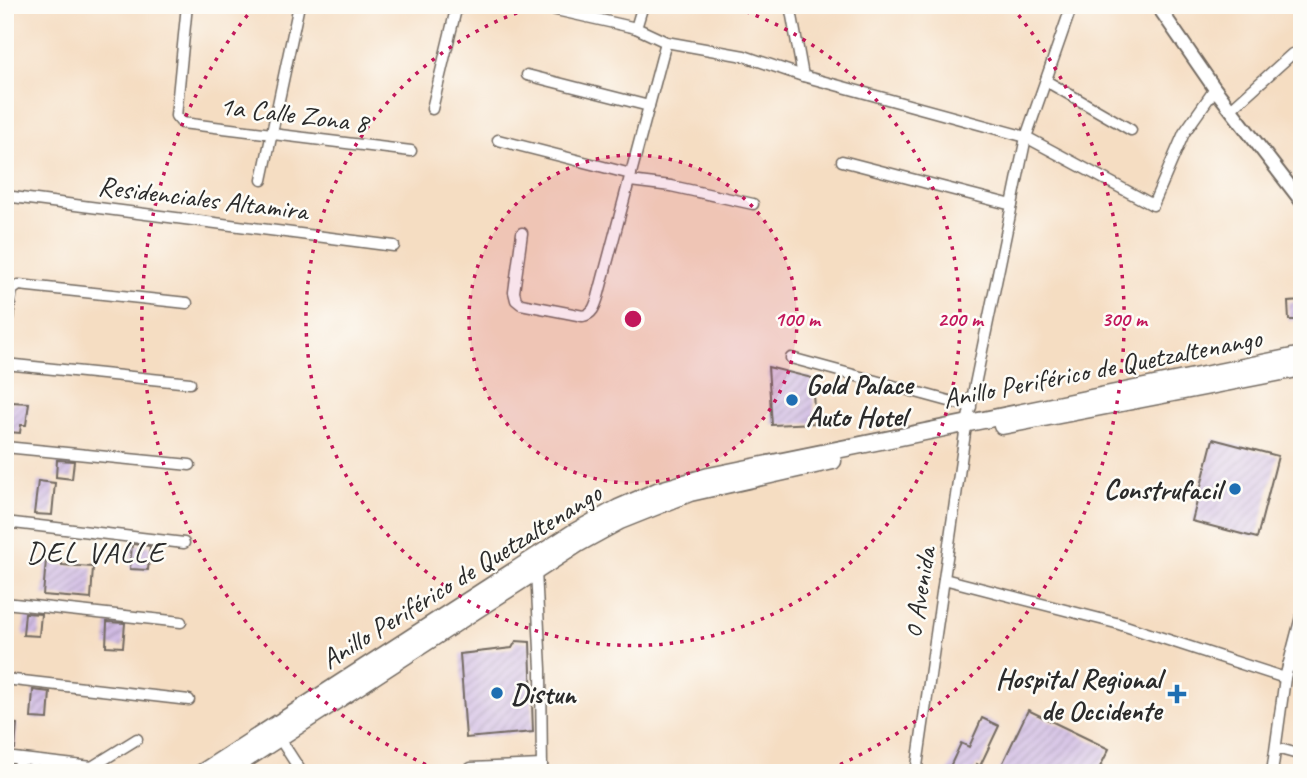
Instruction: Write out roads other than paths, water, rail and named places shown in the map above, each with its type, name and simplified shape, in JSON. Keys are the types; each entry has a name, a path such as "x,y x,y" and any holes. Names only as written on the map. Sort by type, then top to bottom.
{"highway":[{"name":"Anillo Periférico de Quetzaltenango","path":"201,773 573,532 657,491 709,476 968,421 1302,355"},
{"name":"Anillo Periférico de Quetzaltenango","path":"225,773 578,544 620,521 690,493 968,421 1302,368"}],"street":[{"name":"1a Calle Zona 8","path":"187,5 176,116 182,123 411,151"},
{"path":"262,180 299,5"},
{"path":"432,109 457,5"},
{"path":"534,5 636,28 666,42 744,56 803,76 1026,136 1153,205 1184,134 1216,89"},
{"path":"636,28 643,5"},
{"path":"790,5 803,76"},
{"name":"0 Avenida","path":"916,773 968,421 1026,136 1072,5"},
{"path":"1157,5 1216,89 1302,202"},
{"path":"522,233 513,292 516,300 521,304 588,315 594,309 598,297 666,42"},
{"path":"1231,109 1292,54"},
{"path":"527,75 649,106"},
{"path":"1046,81 1131,130"},
{"path":"498,139 631,177 753,204"},
{"path":"842,161 1012,205"},
{"name":"Residenciales Altamira","path":"5,196 394,246"},
{"path":"5,338 12,290 19,285 187,303"},
{"path":"792,358 968,421"},
{"path":"5,364 190,383"},
{"path":"5,447 190,465"},
{"path":"5,522 184,543"},
{"path":"463,773 471,768 542,769 536,570"},
{"path":"944,579 1137,629 1284,678"},
{"path":"5,603 181,621"},
{"path":"1272,773 1284,678 1302,613"},
{"path":"1288,665 1302,669"},
{"path":"5,679 189,700"},
{"path":"5,757 88,770 137,739"},
{"path":"280,739 302,773"},
{"path":"1276,748 1302,755"},
{"path":"19,773 20,759"}],"place":[{"name":"Gold Palace Auto Hotel","path":"792,400"},
{"name":"Construfacil","path":"1235,489"},
{"name":"Distun","path":"497,693"},
{"name":"Hospital Regional de Occidente","path":"1177,694"}],"district":[{"name":"DEL VALLE","path":"96,552"}]}
